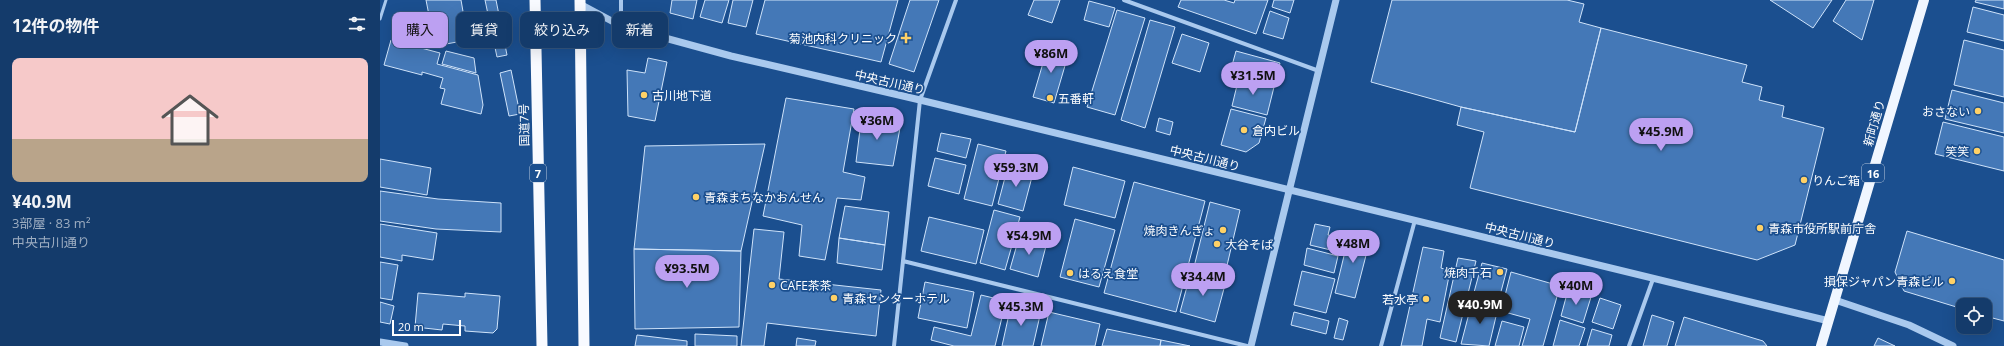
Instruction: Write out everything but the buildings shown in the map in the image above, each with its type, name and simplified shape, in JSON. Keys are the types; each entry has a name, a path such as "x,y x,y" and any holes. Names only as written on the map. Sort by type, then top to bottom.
{"highway":[{"name":"国道7号","path":"535,0 542,346"},
{"path":"578,1 584,346"}],"main road":[{"name":"新町通り","path":"1821,346 1924,0"}],"street":[{"path":"621,0 621,12"},
{"path":"894,346 920,100 956,0"},
{"path":"1124,0 1319,71"},
{"path":"1251,346 1336,0"},
{"name":"中央古川通り","path":"578,1 612,21"},
{"name":"中央古川通り","path":"668,39 731,56 1289,189 1829,321"},
{"path":"1381,346 1415,220"},
{"path":"903,261 1247,346"},
{"path":"1629,346 1653,279"},
{"path":"1835,300 1909,326 1953,346"},
{"path":"380,342 405,346"}],"lane":[{"path":"380,19 386,0"}],"place":[{"name":"菊池内科クリニック","path":"906,38"},
{"name":"古川地下道","path":"644,95"},
{"name":"五番軒","path":"1050,98"},
{"name":"おさない","path":"1978,111"},
{"name":"倉内ビル","path":"1244,130"},
{"name":"笑笑","path":"1977,151"},
{"name":"りんご箱","path":"1804,180"},
{"name":"青森まちなかおんせん","path":"696,197"},
{"name":"青森市役所駅前庁舎","path":"1760,228"},
{"name":"焼肉きんぎょ","path":"1223,230"},
{"name":"大谷そば","path":"1217,244"},
{"name":"焼肉千石","path":"1500,272"},
{"name":"はるえ食堂","path":"1070,273"},
{"name":"損保ジャパン青森ビル","path":"1952,281"},
{"name":"CAFE茶茶","path":"772,285"},
{"name":"青森センターホテル","path":"834,298"},
{"name":"若水亭","path":"1426,299"}]}
